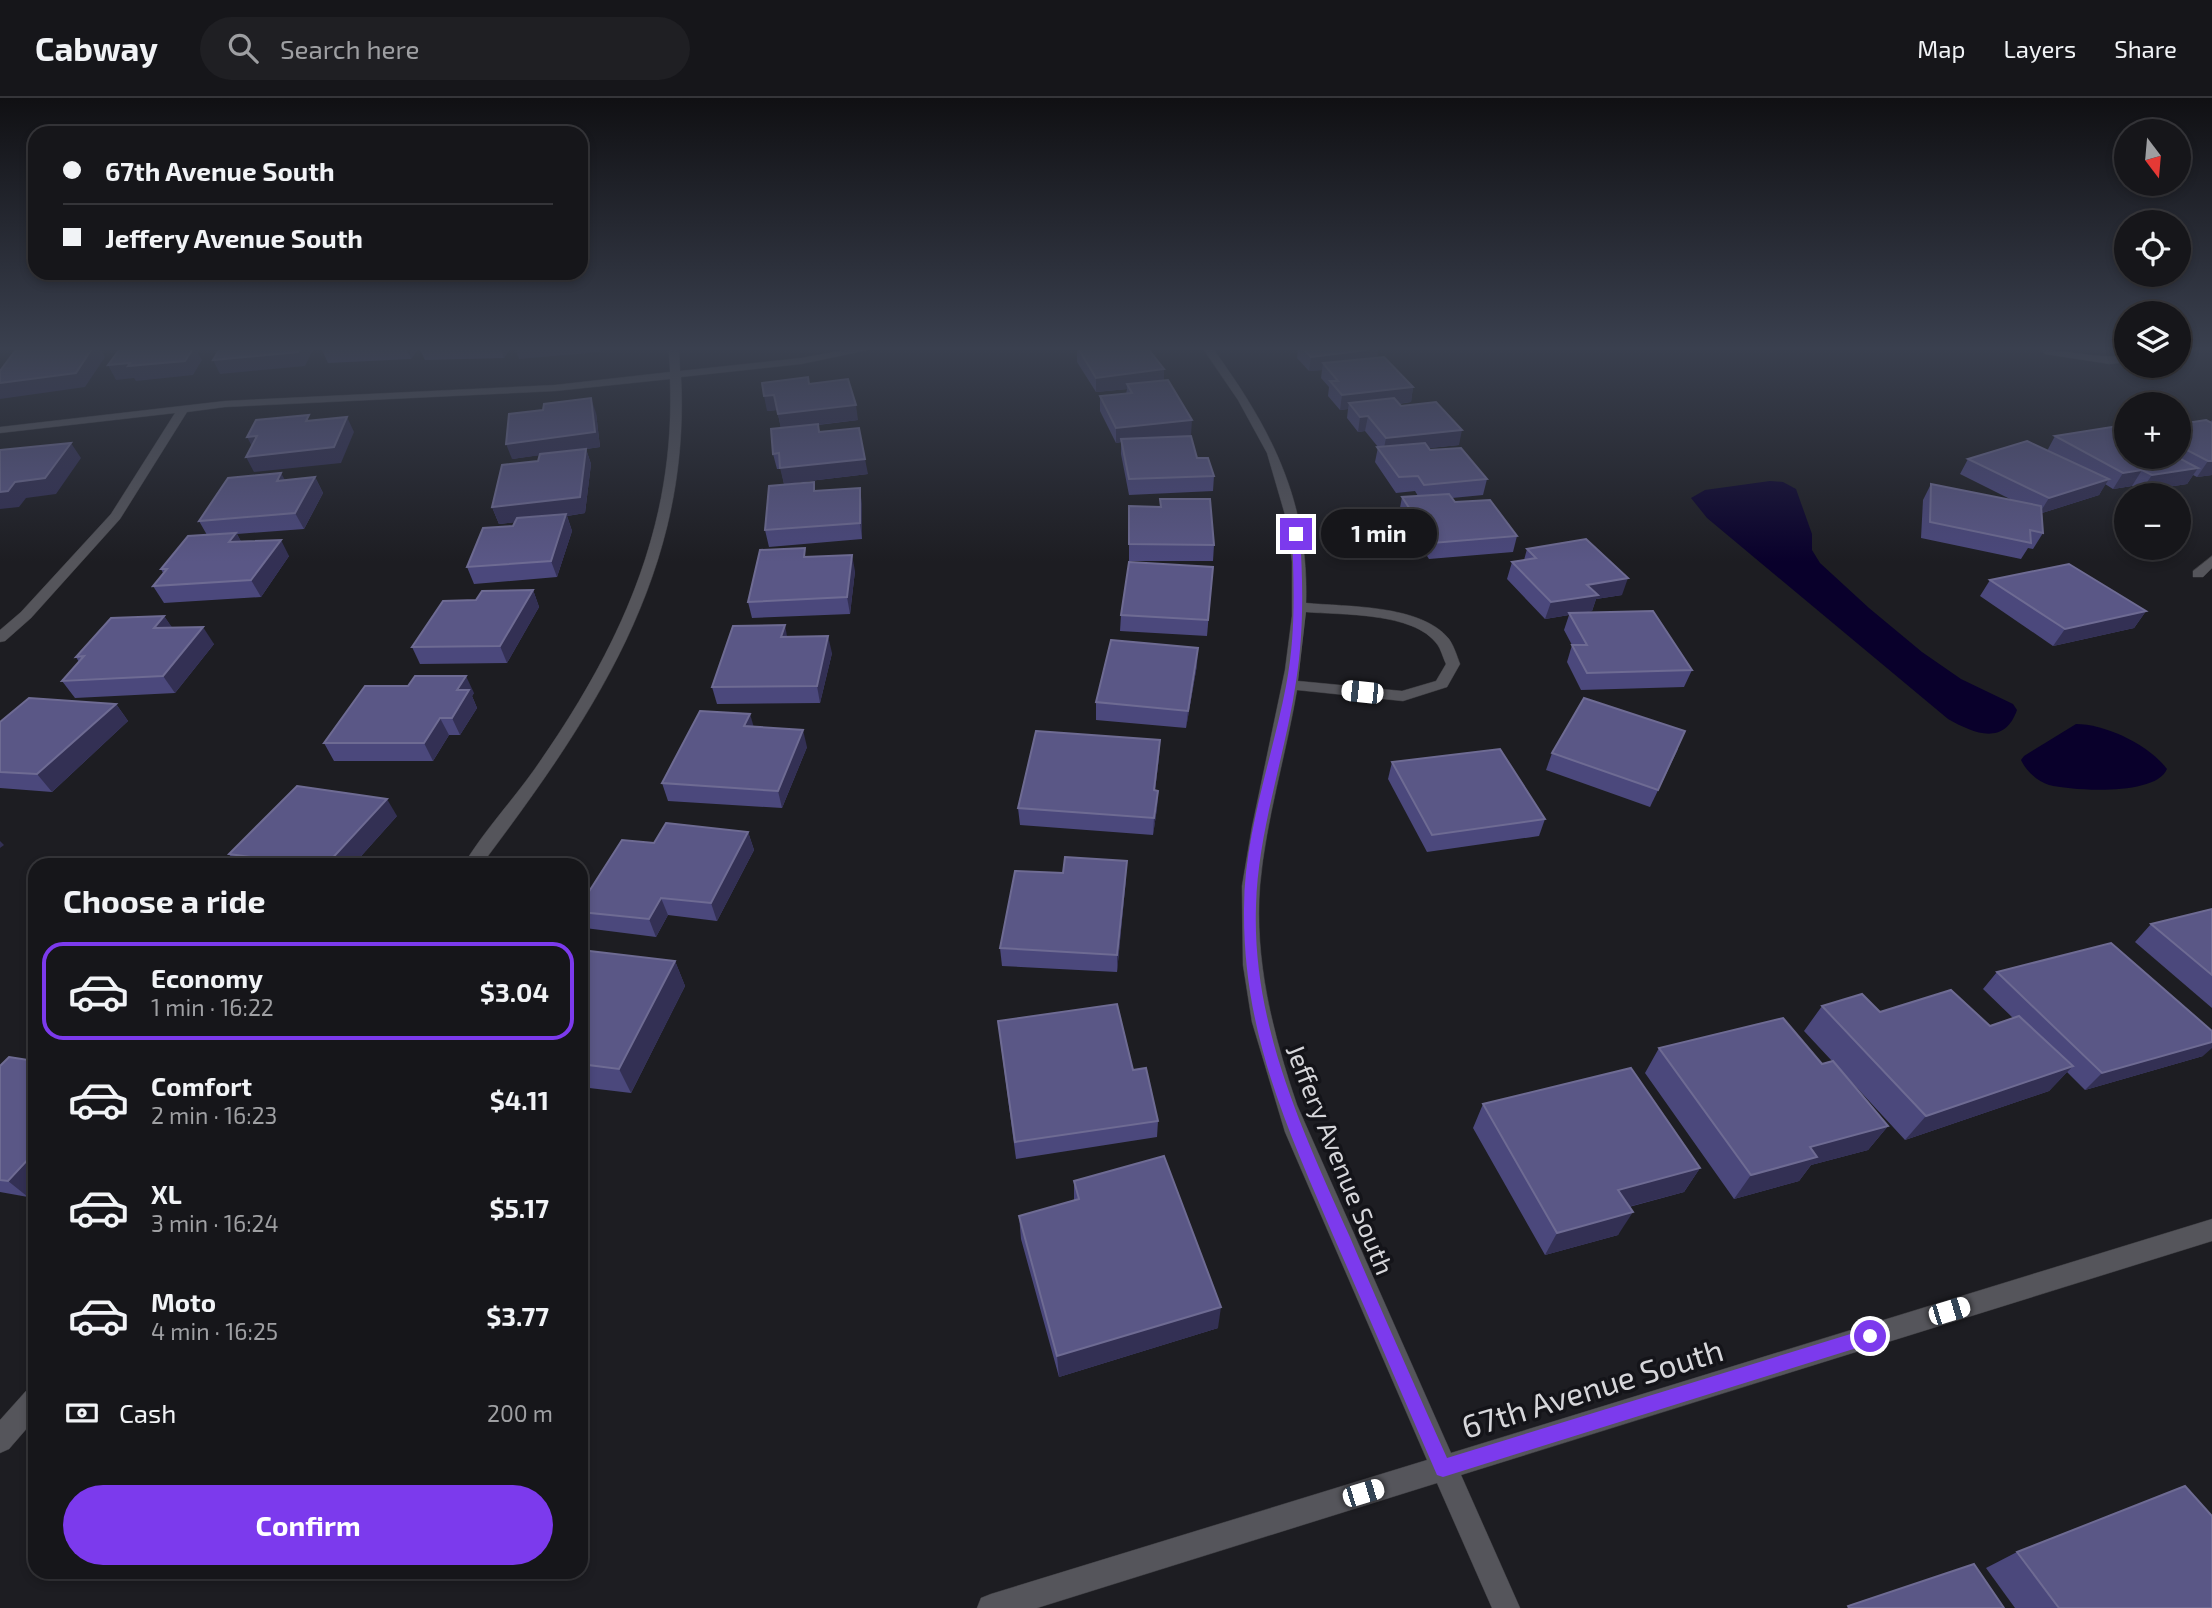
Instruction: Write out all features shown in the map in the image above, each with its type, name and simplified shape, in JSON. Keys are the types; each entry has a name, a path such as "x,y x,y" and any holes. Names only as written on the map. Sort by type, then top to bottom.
{"street":[{"path":"0,430 80,420"},
{"path":"0,638 26,614 116,516 176,420"},
{"path":"479,858 581,712 638,604 661,534 675,465 675,420"},
{"name":"Jeffery Avenue South","path":"1256,420 1274,455 1296,534 1300,607 1291,685 1255,854 1250,907 1258,1008 1272,1067 1296,1132 1506,1608"},
{"path":"2198,574 2212,560"},
{"path":"1291,685 1403,696 1442,684 1453,664 1442,639 1420,624 1395,617 1300,607"},
{"name":"67th Avenue South","path":"991,1608 2212,1230"},
{"path":"0,1440 28,1408"}],"shaded area":[{"path":"1770,481 1783,482 1796,489 1812,534 1812,550 1820,563 1869,608 1922,652 1961,679 2013,704 2017,710 2004,729 1987,734 1968,729 1948,719 1707,518 1691,498 1705,490"},
{"path":"2076,724 2100,728 2126,738 2149,752 2167,769 2160,778 2131,788 2094,790 2045,784 2026,768 2021,760"}],"building":[{"path":"256,420 345,420 334,447 246,457 257,436 247,437"},
{"path":"508,420 594,420 595,432 506,444"},
{"path":"1112,420 1188,420 1116,428"},
{"path":"1372,420 1453,420 1462,430 1386,438"},
{"path":"2207,420 2212,423 2212,461 2191,452 2191,422"},
{"path":"818,424 819,432 859,428 865,459 780,468 779,453 773,454 771,429"},
{"path":"2114,427 2114,468 2055,436"},
{"path":"1191,436 1197,458 1208,458 1214,476 1129,479 1121,439"},
{"path":"2027,441 2109,479 2049,498 1968,459"},
{"path":"71,443 45,478 15,482 8,491 0,492 0,450"},
{"path":"1425,443 1430,450 1461,448 1487,479 1424,485 1418,476 1399,477 1377,447"},
{"path":"586,449 580,497 492,507 502,465 538,461 540,454"},
{"path":"2191,464 2198,468 2152,475 2142,470 2123,473 2116,469 2191,469"},
{"path":"281,473 277,481 315,477 295,513 199,521 228,478"},
{"path":"814,482 814,491 860,488 860,523 765,530 769,486"},
{"path":"1931,484 2041,506 2043,533 2030,530 2031,543 1930,522"},
{"path":"1449,494 1455,502 1490,500 1517,536 1432,543 1402,497"},
{"path":"1160,499 1210,499 1214,545 1129,544 1129,506 1161,507"},
{"path":"566,514 551,561 467,567 483,528 513,526 517,518"},
{"path":"236,533 229,542 281,540 251,580 153,586 167,569 161,569 188,536"},
{"path":"1586,539 1628,578 1587,585 1598,595 1551,602 1512,562 1536,558 1527,549"},
{"path":"805,548 804,557 852,555 847,597 748,602 760,550"},
{"path":"1129,562 1213,567 1208,620 1121,615"},
{"path":"2069,564 2146,611 2065,629 1990,580"},
{"path":"533,590 500,646 412,647 443,601 476,600 482,591"},
{"path":"1653,611 1692,670 1587,673 1572,645 1587,645 1569,613"},
{"path":"164,616 154,628 203,627 163,676 62,681 84,656 76,657 111,618"},
{"path":"785,625 781,637 828,636 817,686 712,687 733,626"},
{"path":"1111,640 1198,648 1188,711 1096,702"},
{"path":"415,676 466,676 457,690 469,690 452,718 440,718 424,743 324,743 365,686 408,686"},
{"path":"29,698 116,704 37,774 0,772 0,722"},
{"path":"1584,698 1685,731 1658,790 1552,753"},
{"path":"700,711 750,714 744,726 803,730 778,791 662,783"},
{"path":"1036,731 1160,740 1154,790 1158,791 1154,818 1018,808"},
{"path":"1500,749 1545,819 1432,835 1392,762"},
{"path":"297,786 387,799 333,858 258,858 229,854"},
{"path":"666,823 748,832 711,903 661,898 649,919 588,913 588,893 622,840 654,843"},
{"path":"1065,857 1127,861 1117,955 1000,948 1015,871 1063,873"},
{"path":"2212,909 2212,975 2151,924"},
{"path":"2111,943 2212,1031 2212,1042 2102,1073 1997,972"},
{"path":"588,951 675,961 619,1069 588,1065"},
{"path":"1951,990 1990,1026 2019,1016 2073,1066 1926,1116 1822,1006 1862,994 1880,1012"},
{"path":"1117,1004 1133,1070 1146,1068 1158,1121 1015,1142 998,1021"},
{"path":"1783,1018 1822,1064 1833,1061 1888,1126 1810,1147 1817,1157 1751,1175 1659,1048"},
{"path":"9,1057 28,1060 28,1159 8,1181 0,1180 0,1066"},
{"path":"1631,1068 1700,1168 1618,1190 1633,1212 1557,1233 1483,1104"},
{"path":"1164,1156 1221,1307 1057,1356 1019,1216 1079,1199 1074,1181"},
{"path":"2185,1486 2212,1516 2212,1608 2059,1608 2017,1552"},
{"path":"1974,1564 2004,1608 1848,1606"}],"route":[{"path":"1296,534 1300,607 1296,648 1291,685 1255,854 1250,907 1258,1008 1272,1067 1296,1132 1443,1468 1870,1336"}]}
